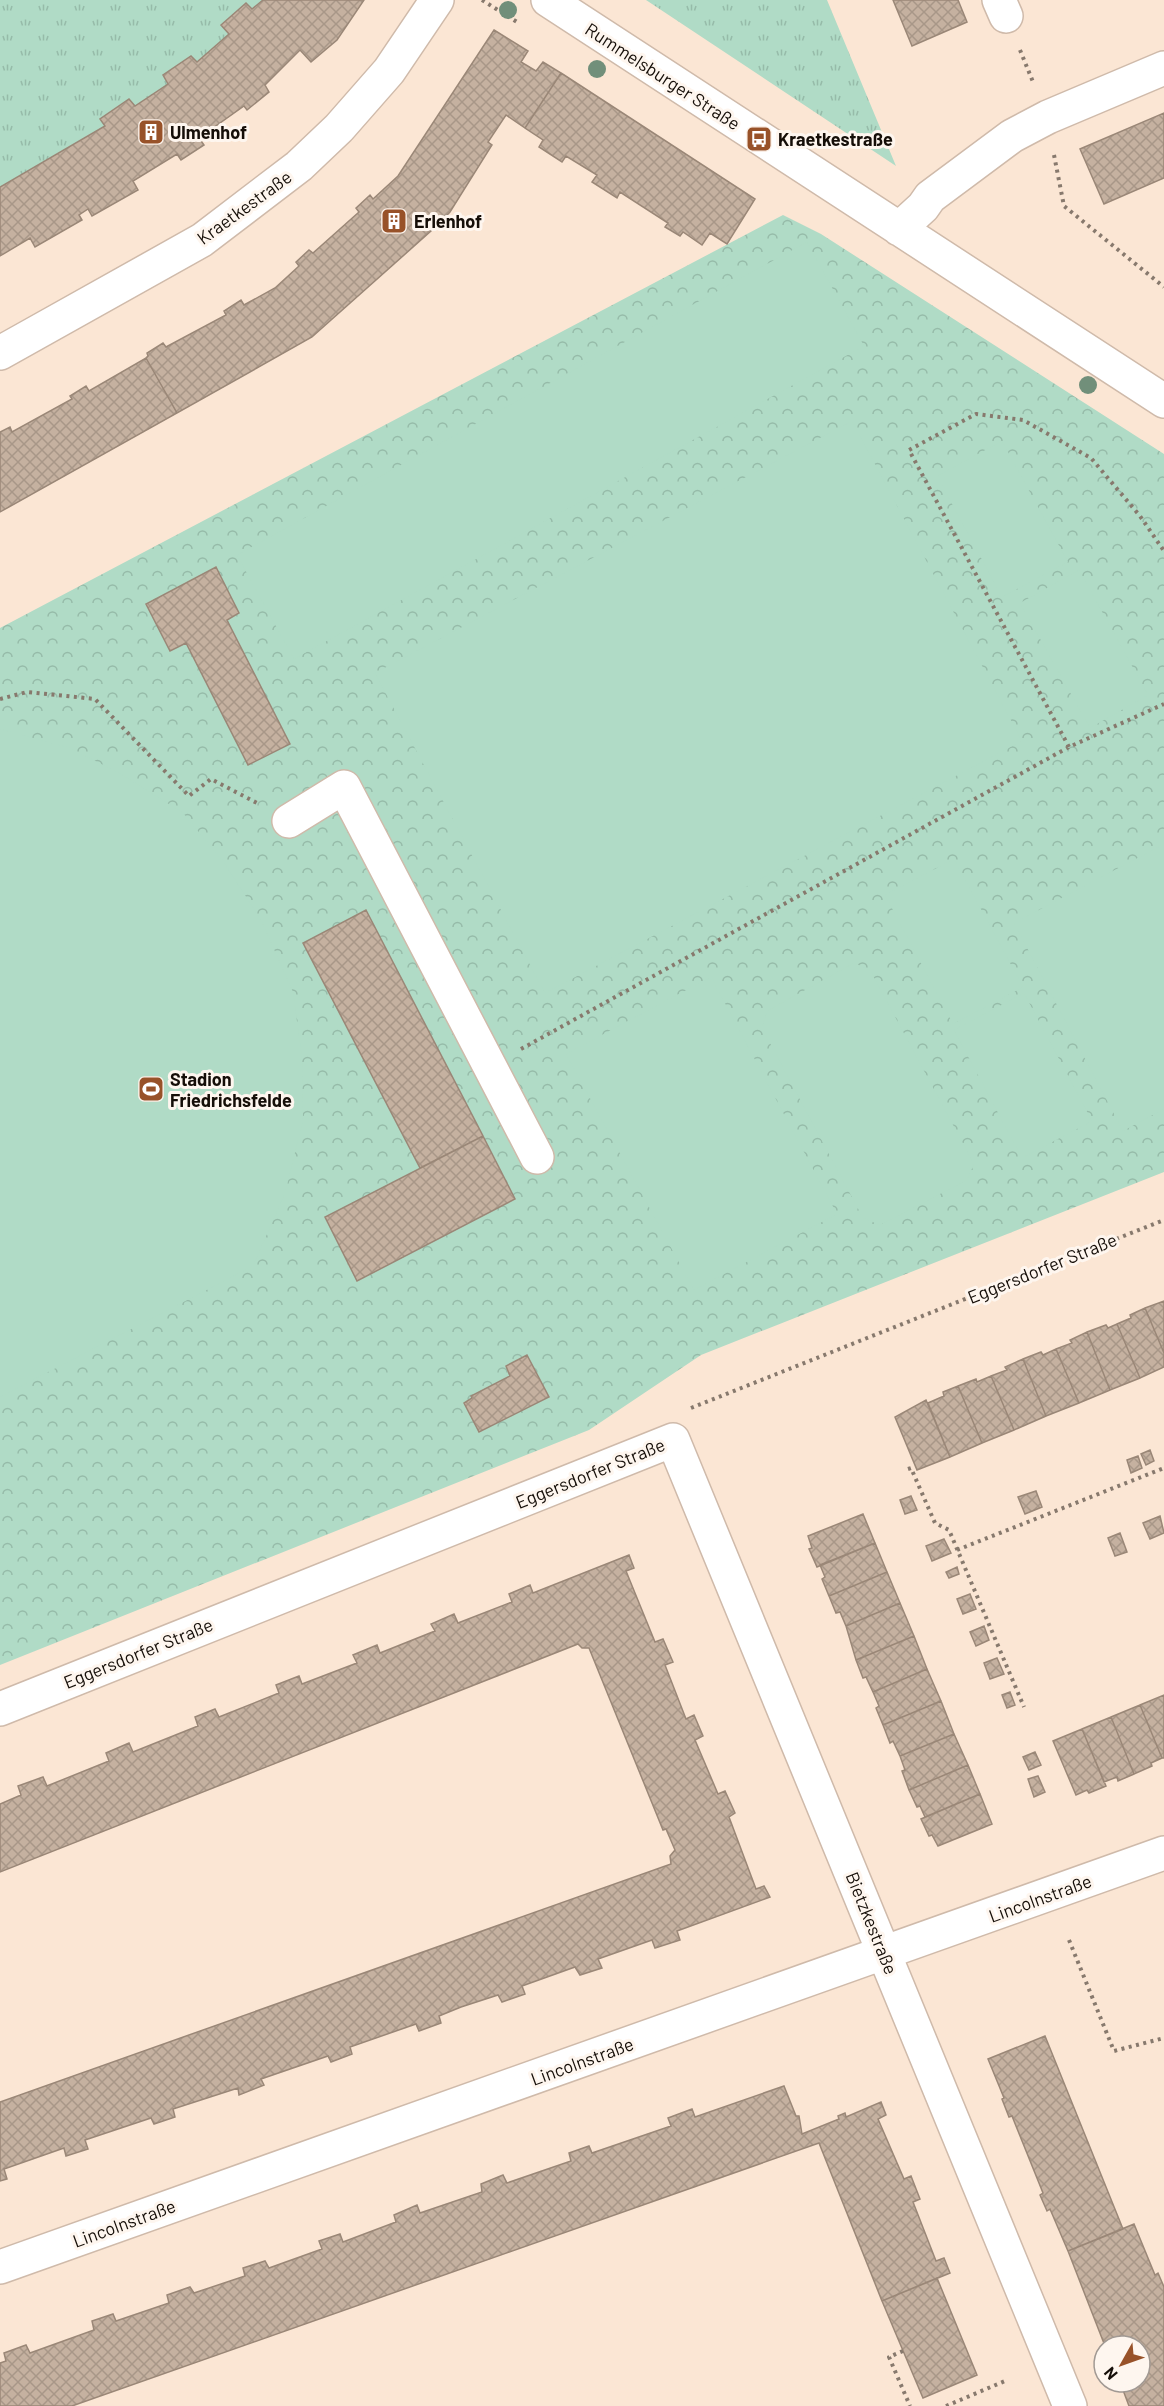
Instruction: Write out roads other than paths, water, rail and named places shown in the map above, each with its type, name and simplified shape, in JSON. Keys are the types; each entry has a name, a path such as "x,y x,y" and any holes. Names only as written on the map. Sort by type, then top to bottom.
{"street":[{"name":"Kraetkestraße","path":"0,353 202,240 299,166 339,128 389,70 437,0"},
{"name":"Rummelsburger Straße","path":"548,0 1164,401"},
{"path":"899,229 939,190 1012,135 1048,117 1164,68"},
{"path":"289,821 345,787 537,1157"},
{"name":"Eggersdorfer Straße","path":"0,1708 673,1440"},
{"name":"Bietzkestraße","path":"673,1440 1070,2406"},
{"name":"Lincolnstraße","path":"0,2267 1164,1853"}],"place":[{"name":"Ulmenhof","path":"151,132"},
{"name":"Kraetkestraße","path":"759,139"},
{"name":"Erlenhof","path":"394,221"},
{"name":"Stadion Friedrichsfelde","path":"151,1089"}]}
